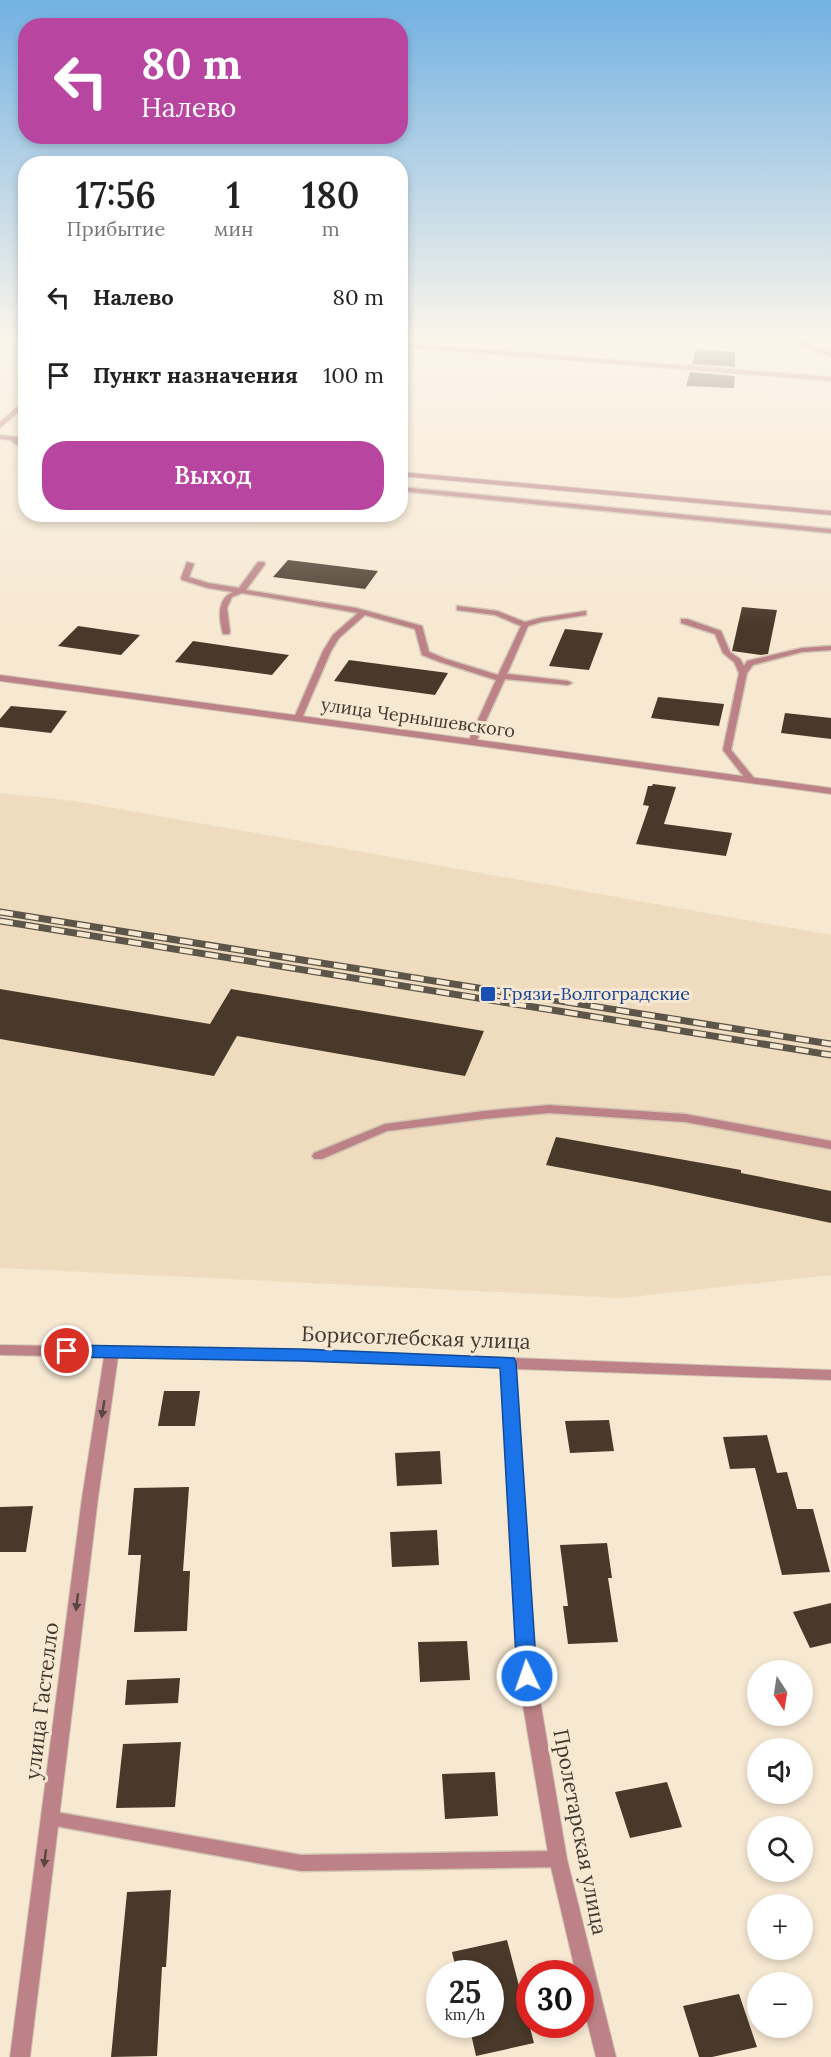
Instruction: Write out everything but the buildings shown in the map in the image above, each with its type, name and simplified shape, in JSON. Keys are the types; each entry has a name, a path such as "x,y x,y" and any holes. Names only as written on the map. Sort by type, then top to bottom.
{"street":[{"path":"0,437 18,439"},
{"path":"408,475 831,513"},
{"name":"улица Чернышевского","path":"0,678 831,791"},
{"name":"Борисоглебская улица","path":"0,1350 301,1355 831,1375"},
{"name":"улица Гастелло","path":"20,2057 90,1498 112,1351"},
{"name":"Пролетарская улица","path":"508,1362 527,1676 558,1859 606,2057"}],"lane":[{"path":"12,439 18,443"},
{"path":"408,490 831,531"},
{"path":"190,564 185,578 202,586 394,619 419,628 425,653 436,659 475,668 502,678 568,683"},
{"path":"226,632 223,608 229,596 241,591 261,564"},
{"path":"460,608 497,613 525,625 540,620 583,613"},
{"path":"298,718 327,651 336,637 363,613"},
{"path":"684,621 718,633 727,653 737,661 743,673"},
{"path":"472,742 525,625"},
{"path":"751,780 728,750 743,673 750,663 802,650 831,648"},
{"path":"318,1156 385,1128 549,1109 685,1118 831,1145"},
{"path":"50,1818 301,1863 558,1859"}],"shaded area":[{"path":"0,793 74,801 831,935 831,1275 622,1298 0,1268"}],"railway":[{"path":"0,912 831,1044"},
{"path":"0,921 831,1055"}],"place":[{"name":"Грязи-Волгоградские","path":"488,994"}],"route":[{"path":"67,1351 301,1355 508,1362 527,1676"}]}
